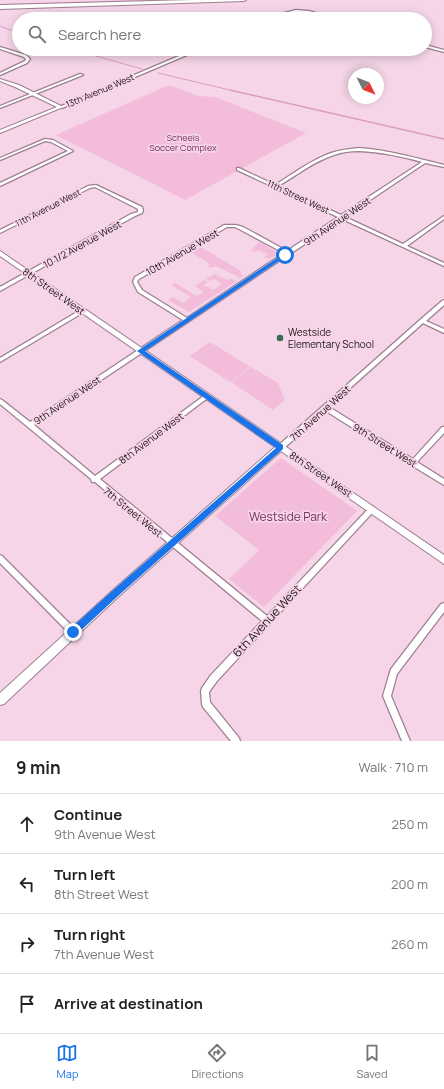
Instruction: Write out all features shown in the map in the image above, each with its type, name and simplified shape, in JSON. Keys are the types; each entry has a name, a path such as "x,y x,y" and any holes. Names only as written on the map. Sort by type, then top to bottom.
{"highway":[{"path":"0,3 97,0"},
{"path":"0,7 244,0"}],"street":[{"path":"288,12 304,10 311,12"},
{"path":"0,48 12,52"},
{"path":"432,48 444,51"},
{"path":"0,74 26,62 28,58 25,56"},
{"name":"13th Avenue West","path":"0,132 181,56"},
{"path":"0,107 81,75"},
{"path":"0,80 61,107"},
{"path":"0,159 39,142 48,141 71,151 0,185"},
{"path":"276,186 332,154 346,150 376,150 444,166"},
{"name":"9th Avenue West","path":"30,425 424,162"},
{"name":"11th Street West","path":"238,169 444,265"},
{"name":"10 1/2 Avenue West","path":"0,289 133,215 140,213 140,208 96,186"},
{"name":"11th Avenue West","path":"0,232 89,187 96,186"},
{"path":"404,246 444,217"},
{"name":"10th Avenue West","path":"187,320 140,291 135,282 137,278 226,226 241,228 288,254"},
{"name":"8th Street West","path":"0,253 444,560"},
{"name":"7th Avenue West","path":"0,700 172,543 444,302"},
{"path":"0,360 82,311"},
{"path":"422,321 444,332"},
{"name":"8th Avenue West","path":"94,480 206,396"},
{"name":"7th Street West","path":"0,401 94,480 268,620"},
{"name":"9th Street West","path":"326,408 444,482"},
{"path":"413,463 444,429"},
{"name":"6th Avenue West","path":"236,741 206,704 205,691 214,678 372,509"},
{"path":"0,558 73,632"},
{"path":"406,741 387,696 394,672 444,606"}],"green space":[{"path":"129,0 192,0 0,6 0,4"},
{"name":"Scheels Soccer Complex","path":"169,85 198,96 215,97 306,133 185,200 56,135"},
{"path":"259,242 279,253 269,259 264,257 268,254 259,250 254,252 251,250"},
{"path":"201,247 241,271 241,275 244,275 239,279 239,277 216,266 211,268 208,266 210,264 192,253"},
{"path":"215,274 227,280 230,279 237,281 189,312 168,300 173,297 183,303 191,297 171,285 175,283 197,296 204,292 195,286 204,280 208,282 204,285 213,290 222,284 214,279 210,281 206,279"},
{"path":"210,342 250,367 230,382 190,356"},
{"path":"251,367 278,383 285,400 273,410 231,382"},
{"name":"Westside Park","path":"281,458 357,511 264,607 229,579 259,550 215,516"}],"waterway":[{"path":"0,26 12,30"},
{"path":"96,56 142,69"},
{"path":"158,73 234,91"},
{"path":"230,90 444,139"}],"place":[{"name":"Westside Elementary School","path":"280,338"}],"route":[{"path":"73,632 281,447 140,351 285,255"}]}
